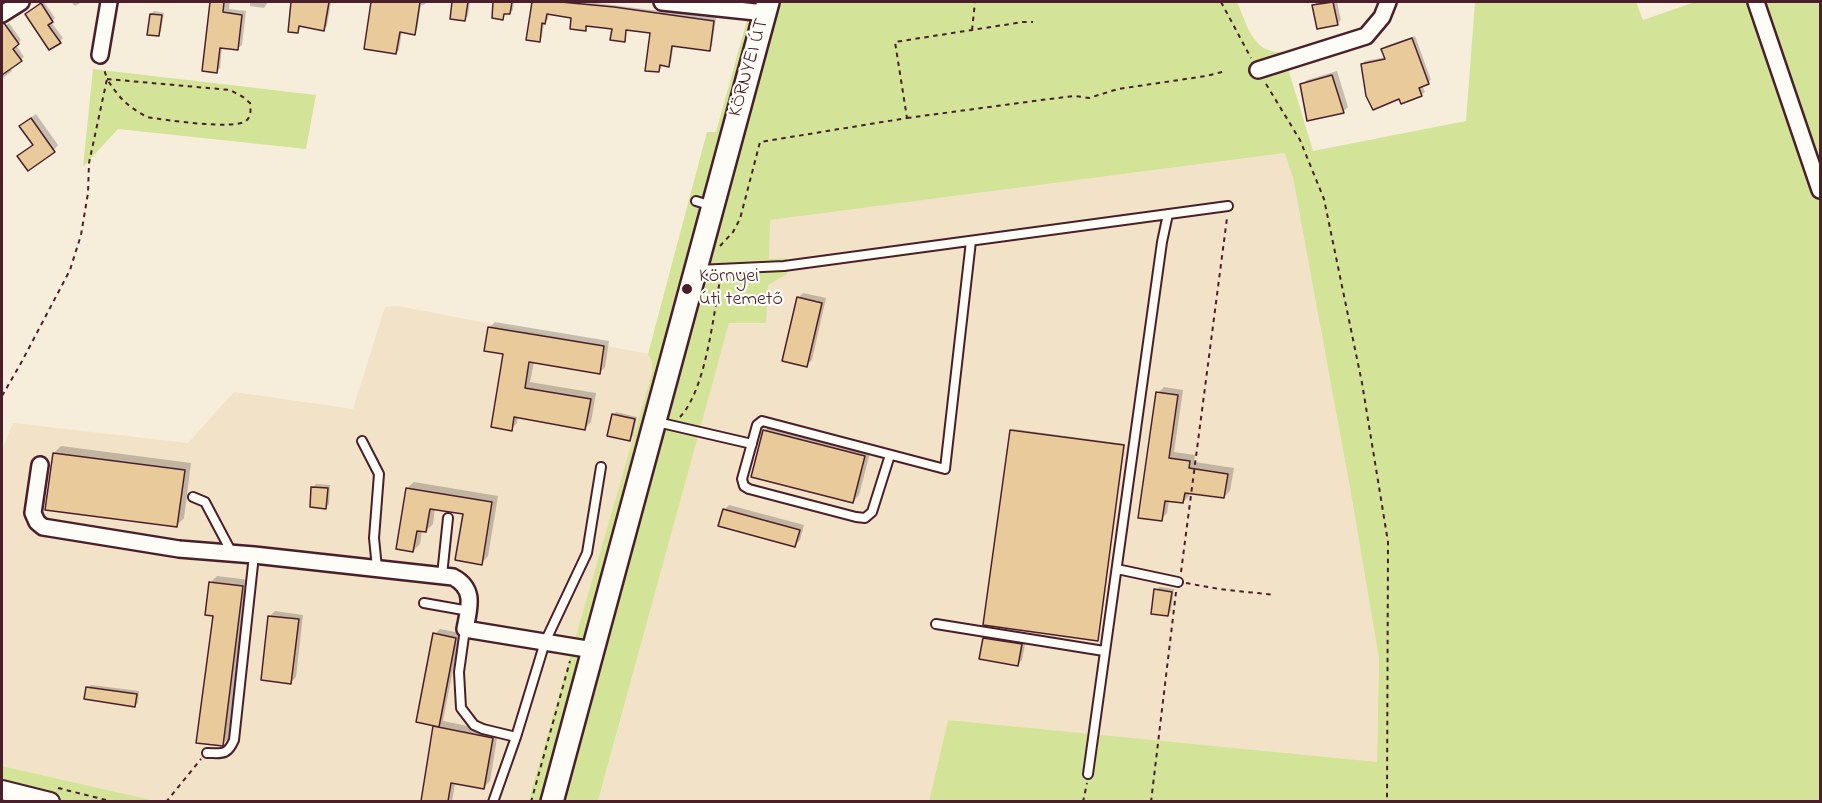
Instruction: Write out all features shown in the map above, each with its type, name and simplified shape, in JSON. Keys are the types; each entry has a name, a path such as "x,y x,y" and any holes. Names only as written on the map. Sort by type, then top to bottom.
{"main road":[{"name":"KÖRNYEI ÚT","path":"552,801 593,650 663,423 694,270 704,203 731,135 766,7"}],"street":[{"path":"2,14 21,2"},
{"path":"100,55 109,2"},
{"path":"662,2 766,7"},
{"path":"1258,70 1366,36 1382,17 1389,2"},
{"path":"1756,2 1821,190"},
{"path":"40,465 33,513 37,522 43,527 179,549 453,577 464,585 469,596 469,611 465,629 593,650"},
{"path":"2,790 50,801"}],"lane":[{"path":"694,270 784,266 1228,206"},
{"path":"1088,774 1162,242 1168,214"},
{"path":"890,455 872,512 865,518 749,489 744,486 742,479 757,425 762,421 945,469 970,241"},
{"path":"663,423 752,444"},
{"path":"362,441 379,474 374,538 377,568"},
{"path":"494,801 545,642 587,553 601,467"},
{"path":"193,497 205,502 232,554"},
{"path":"442,575 448,518"},
{"path":"207,753 224,753 234,740 254,555"},
{"path":"1117,569 1178,582"},
{"path":"424,603 469,611"},
{"path":"936,624 1104,651"},
{"path":"465,629 459,672 461,708 474,724 483,729 516,737"}],"path":[{"path":"972,30 975,2"},
{"path":"1221,2 1300,140 1324,199 1362,383 1388,542 1387,801"},
{"path":"907,118 895,42 1033,22"},
{"path":"100,55 107,79 118,97 147,117 236,125 248,119 250,115 250,104 230,90 107,79"},
{"path":"741,219 760,142 907,118 1049,99 1075,96 1089,98 1118,89 1226,71"},
{"path":"2,396 70,270 81,235 88,192 89,163 107,79"},
{"path":"1151,801 1228,206"},
{"path":"663,423 687,410 694,395 703,366 722,269"},
{"path":"1178,582 1219,589 1275,594"},
{"path":"166,801 207,753"},
{"path":"1083,801 1088,774"}],"shaded area":[{"path":"1286,153 1293,178 1350,488 1379,659 1377,763 948,720 929,801 598,802 729,322 769,259 769,220"},
{"path":"398,306 648,354 652,362 653,372 528,801 156,801 2,766 2,450 13,423 188,443 234,392 353,409 385,307"}],"green space":[{"path":"752,2 1237,2 1257,43 1264,48 1283,52 1313,151 1466,121 1475,2 1636,2 1643,20 1695,2 1820,2 1820,801 929,801 948,720 1377,762 1379,659 1293,178 1285,153 770,220 769,259 787,258 787,274 768,285 766,323 729,323 598,801 528,802 652,373 652,362 648,354 707,132 716,132"},
{"path":"93,69 316,95 306,149 118,129 83,167"},
{"path":"2,766 156,801 2,801"}],"building":[{"path":"210,2 224,2 223,12 242,15 238,50 220,48 217,73 202,71"},
{"path":"291,2 329,2 324,31 299,26 298,33 288,32"},
{"path":"371,2 420,2 415,35 400,32 396,54 364,49"},
{"path":"452,2 468,2 465,21 450,19"},
{"path":"493,2 512,2 510,14 504,14 503,20 492,18"},
{"path":"532,2 614,7 714,21 710,51 672,46 669,67 660,65 659,72 645,71 650,33 626,30 625,42 610,40 612,29 586,26 586,31 570,29 571,18 547,14 545,24 542,23 540,42 526,40"},
{"path":"1333,2 1338,25 1317,29 1312,5"},
{"path":"41,3 53,22 48,25 61,43 49,50 25,14"},
{"path":"150,14 162,15 159,36 147,35"},
{"path":"4,23 19,44 13,49 22,61 2,75 2,24"},
{"path":"1412,38 1429,84 1419,88 1422,96 1401,104 1399,99 1373,110 1366,96 1361,64 1385,59 1381,49"},
{"path":"1332,75 1344,113 1307,121 1300,84"},
{"path":"31,118 55,152 28,171 17,156 33,145 19,126"},
{"path":"797,297 822,303 807,367 782,361"},
{"path":"488,327 604,346 600,374 529,362 525,388 591,399 585,430 514,417 512,431 491,427 503,354 484,351"},
{"path":"1156,392 1178,395 1169,458 1190,461 1189,468 1228,474 1224,498 1185,493 1183,503 1165,501 1162,521 1138,518"},
{"path":"612,414 635,419 630,441 607,436"},
{"path":"763,430 865,456 853,503 751,477"},
{"path":"1010,430 1124,445 1098,641 983,625"},
{"path":"53,453 185,470 177,527 45,510"},
{"path":"311,487 328,488 326,509 310,507"},
{"path":"406,488 492,502 482,565 455,560 463,514 430,509 426,532 417,531 413,552 396,549"},
{"path":"723,509 800,530 795,547 718,526"},
{"path":"209,582 243,586 223,746 196,743 213,616 205,615"},
{"path":"1154,589 1172,592 1168,616 1151,614"},
{"path":"268,616 299,619 291,684 261,680"},
{"path":"433,633 456,638 439,727 416,722"},
{"path":"983,638 1022,644 1018,666 979,659"},
{"path":"86,687 137,694 135,707 84,699"},
{"path":"433,726 493,738 484,789 451,783 448,801 421,801"}],"place":[{"name":"Környei úti temető","path":"687,289"}]}
